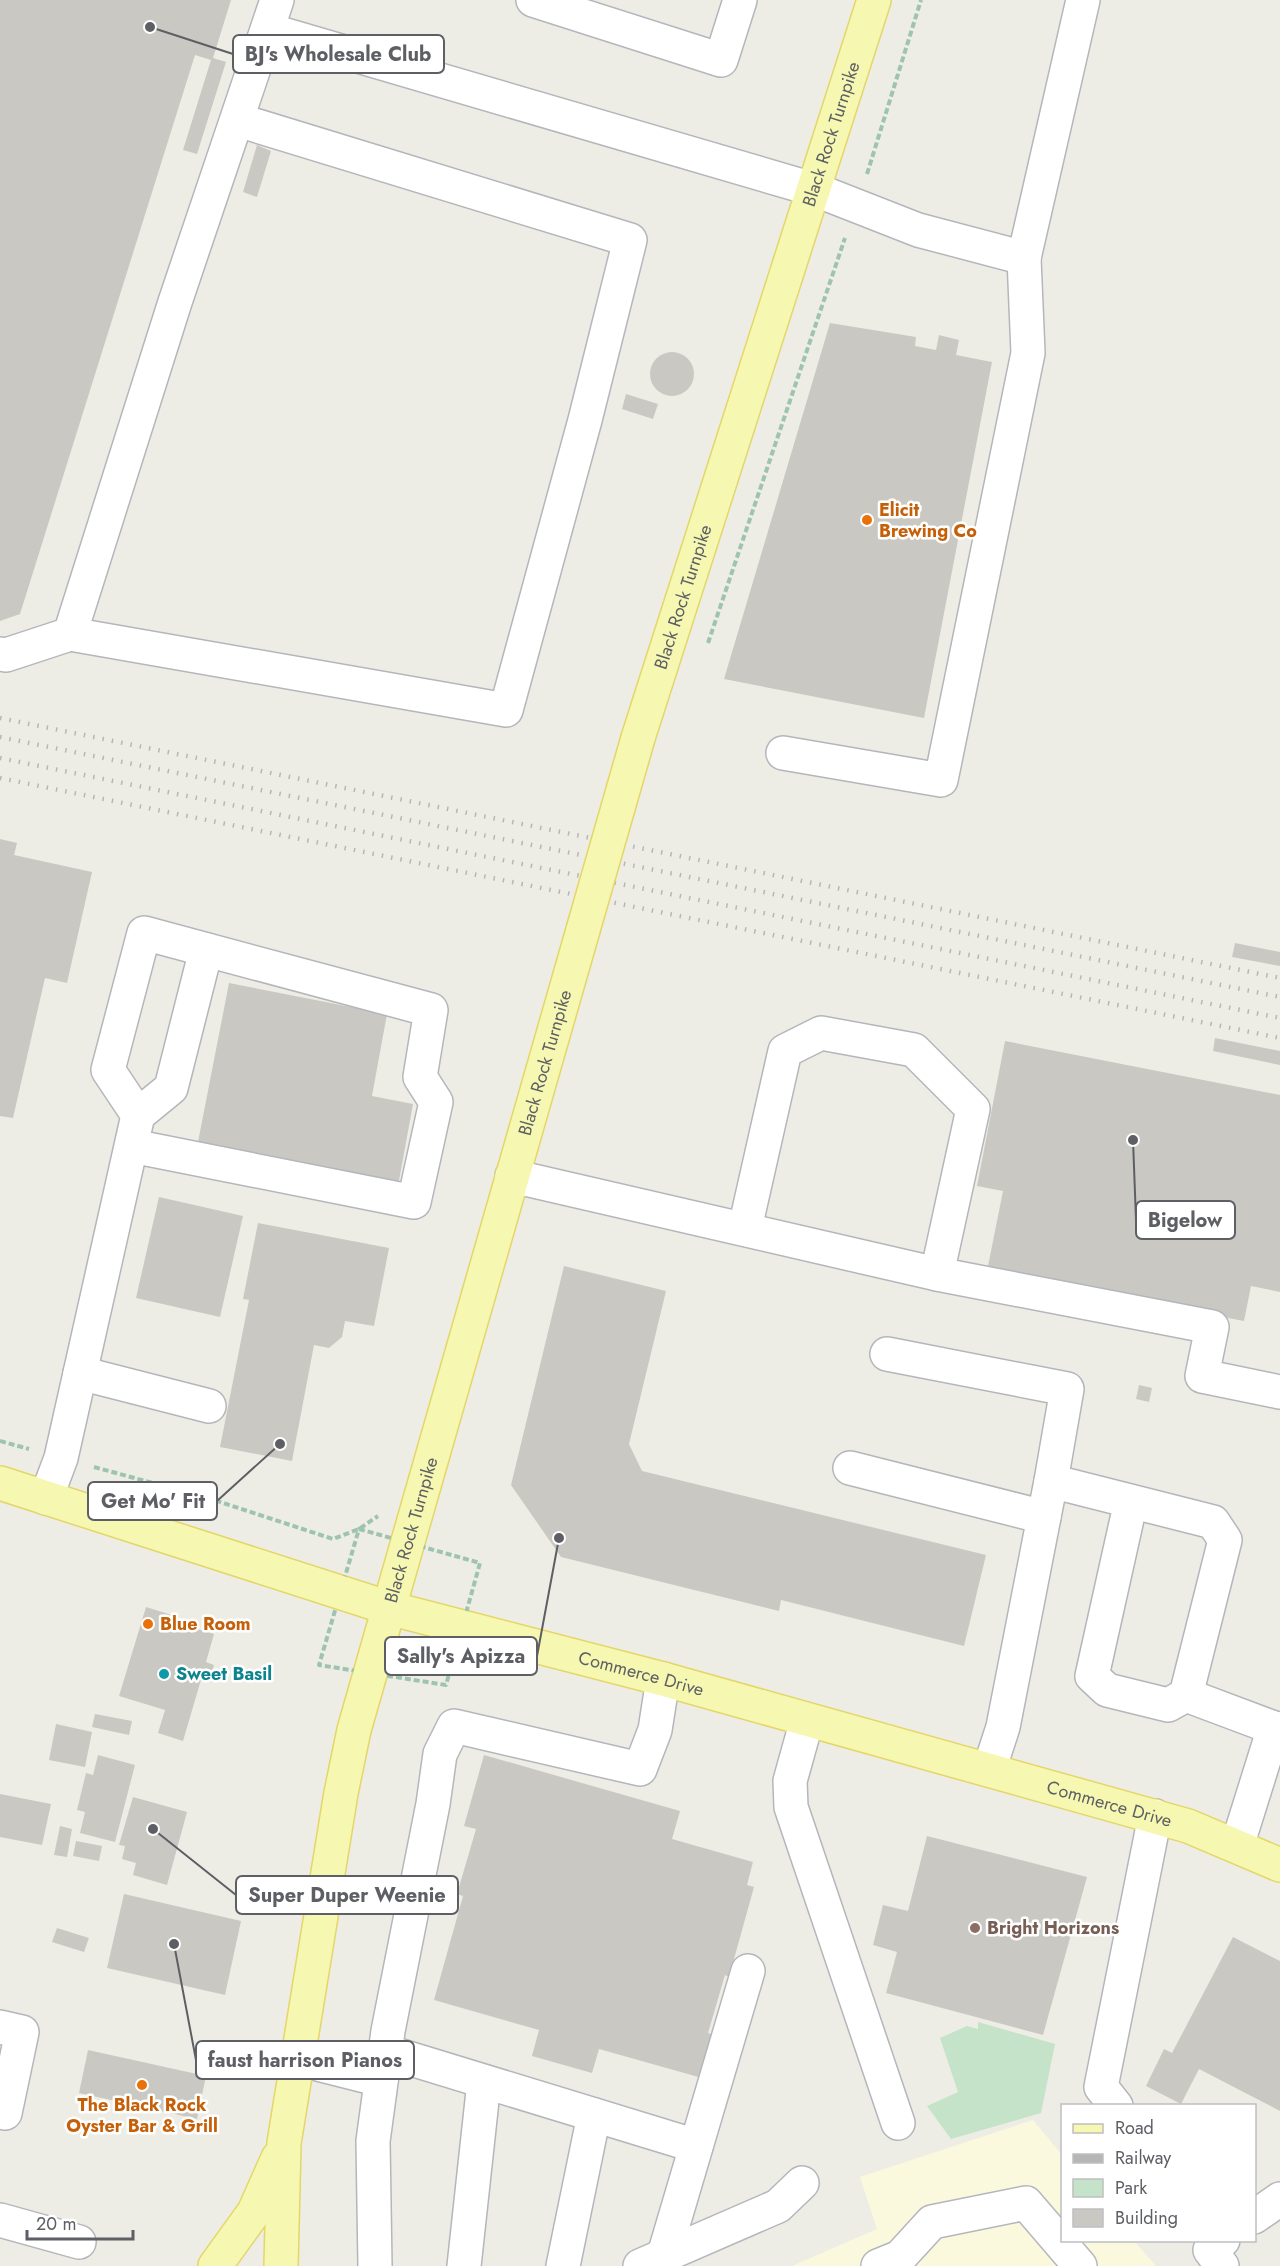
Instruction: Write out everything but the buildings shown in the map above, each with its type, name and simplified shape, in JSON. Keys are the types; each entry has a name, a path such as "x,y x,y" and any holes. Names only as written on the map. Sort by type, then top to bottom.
{"main road":[{"name":"Black Rock Turnpike","path":"280,2266 284,2143 354,1730 638,738 816,190 874,0"},
{"name":"Commerce Drive","path":"2,1490 46,1498 389,1608 663,1679 1155,1816 1188,1826 1280,1865"},
{"name":"Black Rock Turnpike","path":"215,2266 254,2212 284,2143"}],"lane":[{"path":"533,0 721,60 740,0"},
{"path":"783,753 941,780 1028,353 1024,258 1083,0"},
{"path":"70,634 175,302 273,15 816,190 857,204 918,230 1024,258"},
{"path":"0,654 6,655 70,634 506,710 585,420 630,240 238,120"},
{"path":"144,933 431,1010 420,1077 436,1102 414,1202 135,1131 108,1070 144,933"},
{"path":"46,1498 61,1458 135,1131 171,1088 206,950"},
{"path":"745,1228 785,1051 821,1033 914,1050 973,1109 938,1274"},
{"path":"512,1176 938,1274 1212,1327 1202,1376 1280,1392"},
{"path":"887,1354 1067,1389 1003,1727 989,1770"},
{"path":"80,1373 209,1406"},
{"path":"850,1468 1044,1517"},
{"path":"1051,1481 1131,1501 1212,1522 1225,1540 1186,1695 1168,1705 1107,1690 1092,1676 1131,1501"},
{"path":"375,2266 373,2141 383,2065 440,1754 454,1726 640,1770 654,1730 663,1679"},
{"path":"1186,1695 1277,1729 1237,1846"},
{"path":"807,1720 790,1781 791,1807 898,2123"},
{"path":"1114,2104 1101,2087 1155,1816"},
{"path":"652,2261 696,2146 748,1971"},
{"path":"0,2112 5,2113 11,2030"},
{"path":"298,2059 383,2065 484,2082 696,2146"},
{"path":"464,2266 484,2082"},
{"path":"563,2266 594,2115"},
{"path":"652,2261 778,2206 802,2183"},
{"path":"1256,2216 1280,2199"},
{"path":"878,2266 900,2257 932,2222 1026,2203 1080,2266"},
{"path":"0,2220 79,2242"},
{"path":"1222,2242 1210,2250 1222,2266"}],"path":[{"path":"707,645 857,204 921,0"},
{"path":"0,1441 208,1498 333,1539 376,1518 382,1508"}],"shaded area":[{"path":"1033,2120 1061,2154 1061,2242 1135,2242 1156,2266 792,2266 877,2229 860,2177"}],"green space":[{"path":"978,2022 1055,2044 1041,2113 951,2139 927,2106 958,2092 940,2038 967,2026 978,2029"}],"railway":[{"path":"0,718 1280,978"},
{"path":"0,737 1280,997"},
{"path":"0,758 1280,1018"},
{"path":"0,778 1280,1038"}],"place":[{"name":"BJ's Wholesale Club","path":"150,27"},
{"name":"Elicit Brewing Co","path":"867,520"},
{"name":"Bigelow","path":"1133,1140"},
{"name":"Get Mo' Fit","path":"280,1444"},
{"name":"Sally's Apizza","path":"559,1538"},
{"name":"Blue Room","path":"148,1624"},
{"name":"Sweet Basil","path":"164,1674"},
{"name":"Super Duper Weenie","path":"153,1829"},
{"name":"Bright Horizons","path":"975,1928"},
{"name":"faust harrison Pianos","path":"174,1944"},
{"name":"The Black Rock Oyster Bar & Grill","path":"142,2085"}]}
